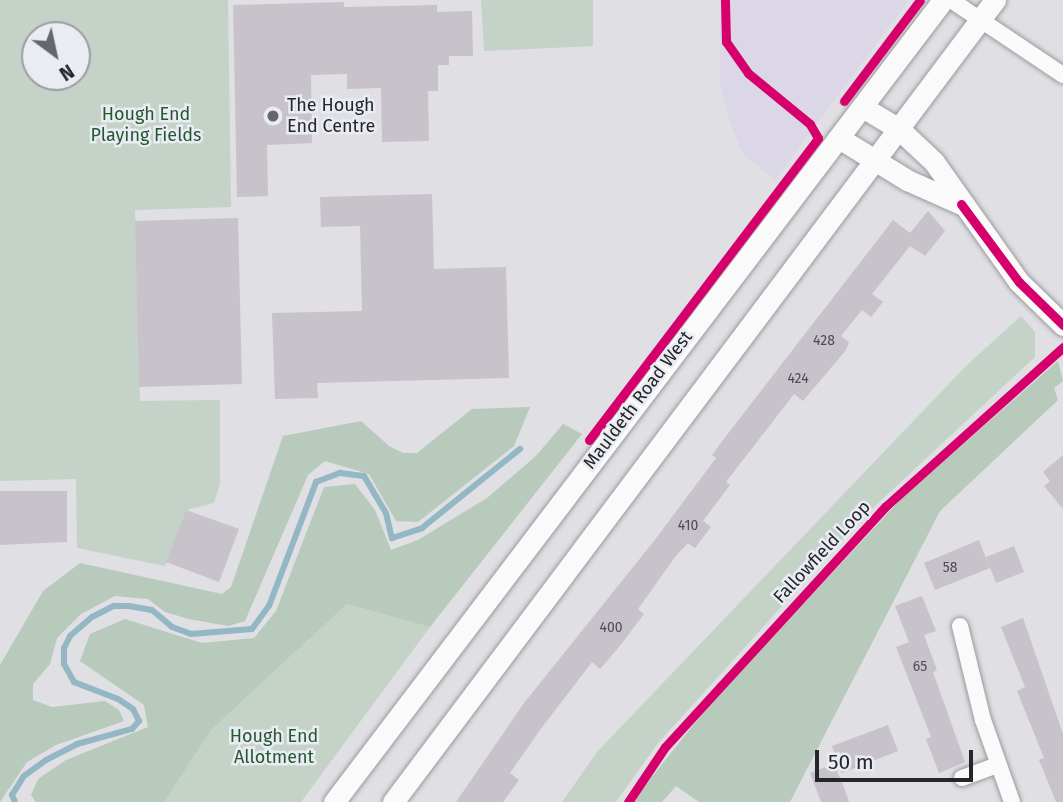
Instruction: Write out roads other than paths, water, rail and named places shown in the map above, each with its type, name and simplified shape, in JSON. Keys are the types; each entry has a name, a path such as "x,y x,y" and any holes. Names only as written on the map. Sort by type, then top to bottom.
{"street":[{"name":"Mauldeth Road West","path":"334,802 864,108 943,0"},
{"path":"951,0 1063,75"},
{"path":"393,802 995,0"},
{"path":"864,108 899,129 934,162 961,204 1019,282 1063,325"},
{"path":"839,138 961,204"},
{"path":"960,626 998,765 1012,802"},
{"path":"962,778 998,765"}],"waterway":[{"path":"15,802 12,795 24,776 46,760 77,744 132,729 139,721 133,709 118,699 74,682 64,664 64,648 70,636 92,617 114,606 129,606 152,610 172,627 191,634 252,629 269,606 316,482 340,473 364,476 386,513 392,538 422,528 520,449"}],"place":[{"name":"The Hough End Centre","path":"273,116"}],"park label":[{"name":"Hough End Playing Fields","path":"146,125"},
{"name":"Hough End Allotment","path":"274,747"}]}
